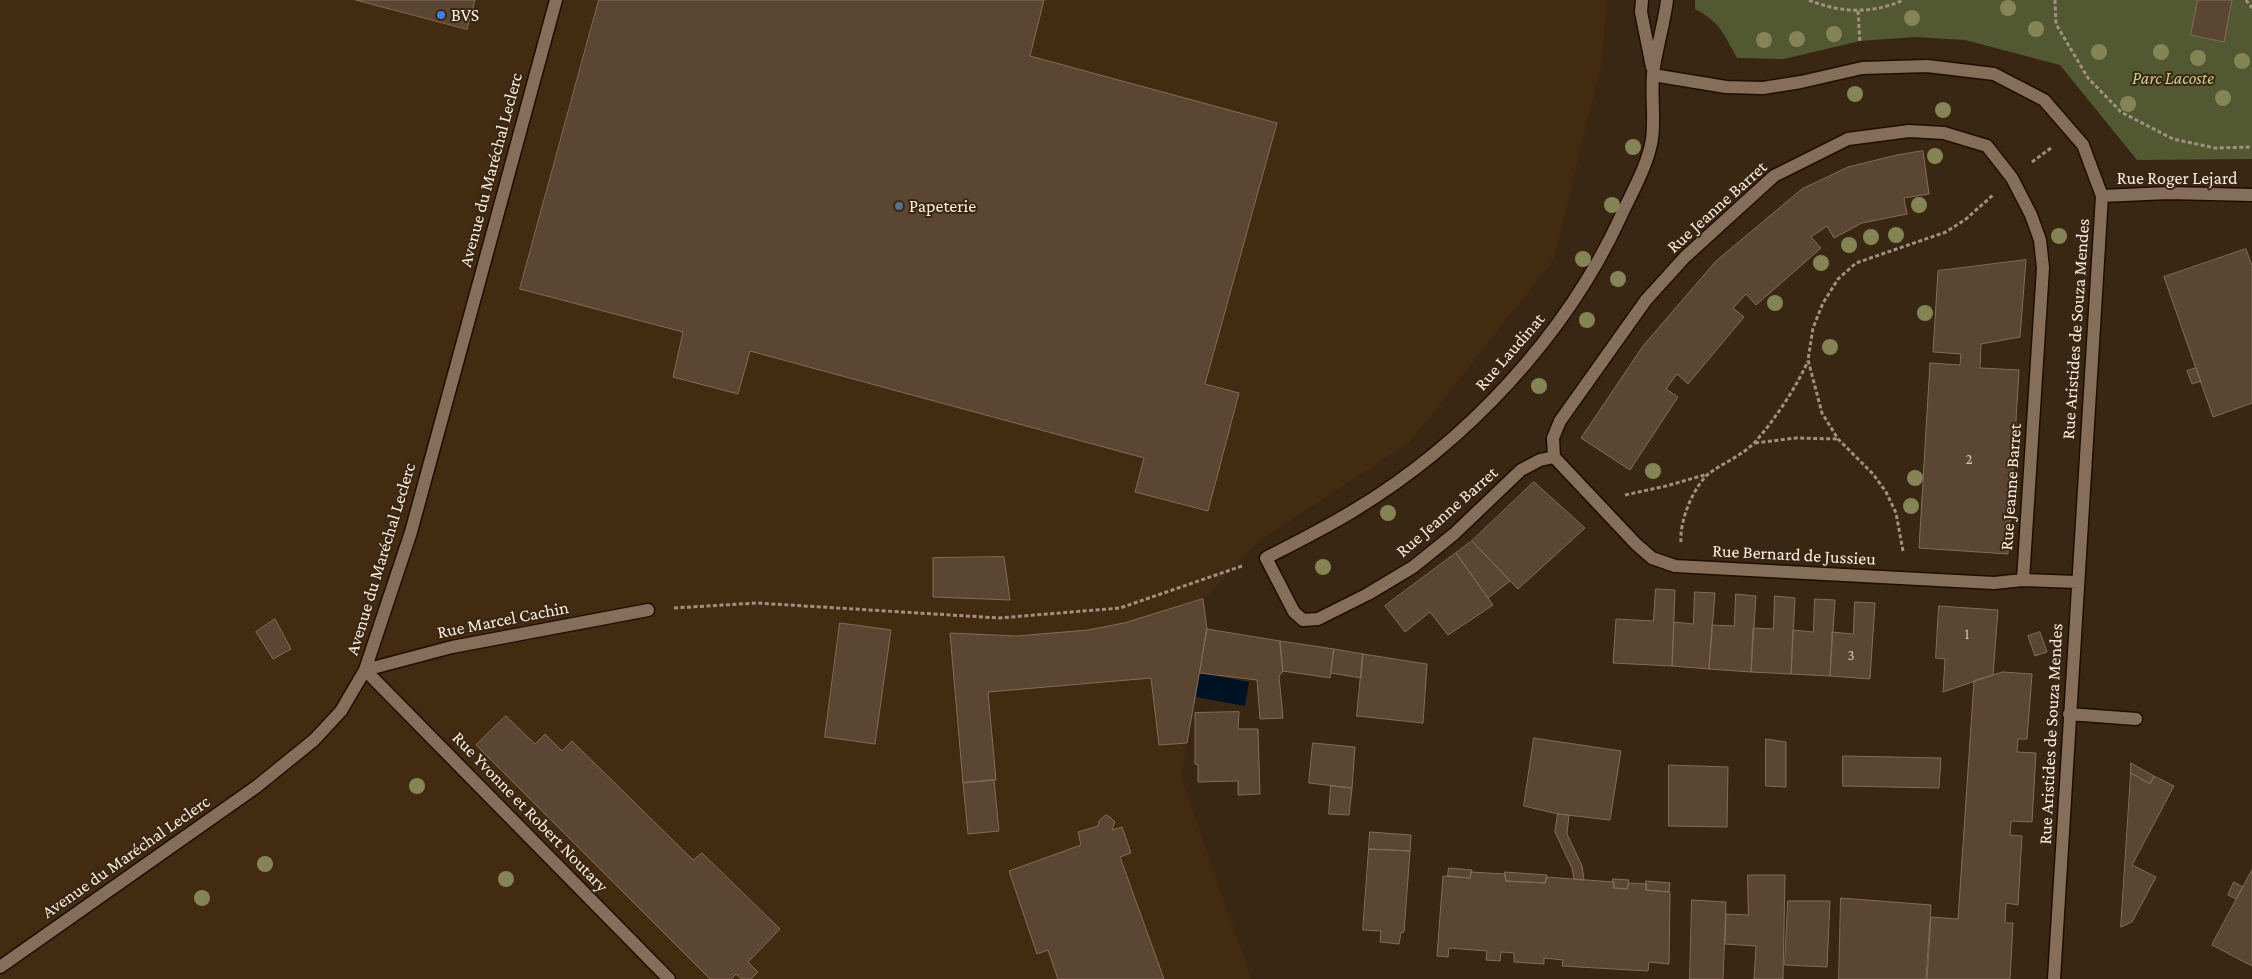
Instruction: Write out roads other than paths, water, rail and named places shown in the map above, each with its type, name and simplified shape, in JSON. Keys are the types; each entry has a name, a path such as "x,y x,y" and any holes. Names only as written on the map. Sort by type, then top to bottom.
{"street":[{"name":"Avenue du Maréchal Leclerc","path":"0,967 256,787 314,740 341,711 365,670 411,532 556,0"},
{"name":"Rue Laudinat","path":"1642,0 1641,12 1653,75"},
{"name":"Rue Laudinat","path":"1266,558 1354,511 1418,465 1473,418 1520,371 1558,324 1606,248 1641,172 1652,139 1653,75 1667,0"},
{"name":"Rue Aristides de Souza Mendes","path":"1653,75 1726,87 1763,88 1801,82 1862,68 1927,66 1994,74 2044,100 2083,145 2102,196 2054,979"},
{"name":"Rue Jeanne Barret","path":"1266,558 1294,612 1303,620 1318,619 1368,594 1414,567 1454,534 1521,470 1540,460 1554,456 1554,438 1560,421 1646,300 1685,257 1774,176 1848,139 1909,131 1944,133 1987,146 2012,178 2040,240 2042,268 2023,580"},
{"name":"Rue Roger Lejard","path":"2102,196 2168,193 2252,195"},
{"name":"Rue Bernard de Jussieu","path":"1554,456 1652,558 1683,566 1994,584 2023,580 2077,582"},
{"name":"Rue Marcel Cachin","path":"365,670 452,647 648,610"},
{"name":"Rue Yvonne et Robert Noutary","path":"365,670 669,979"},
{"path":"2069,714 2136,719"}],"water":[{"path":"1200,673 1249,682 1245,706 1196,697"}],"place":[{"name":"BVS","path":"441,15"},
{"name":"Papeterie","path":"899,206"}],"park label":[{"name":"Parc Lacoste","path":"2173,78"}]}
